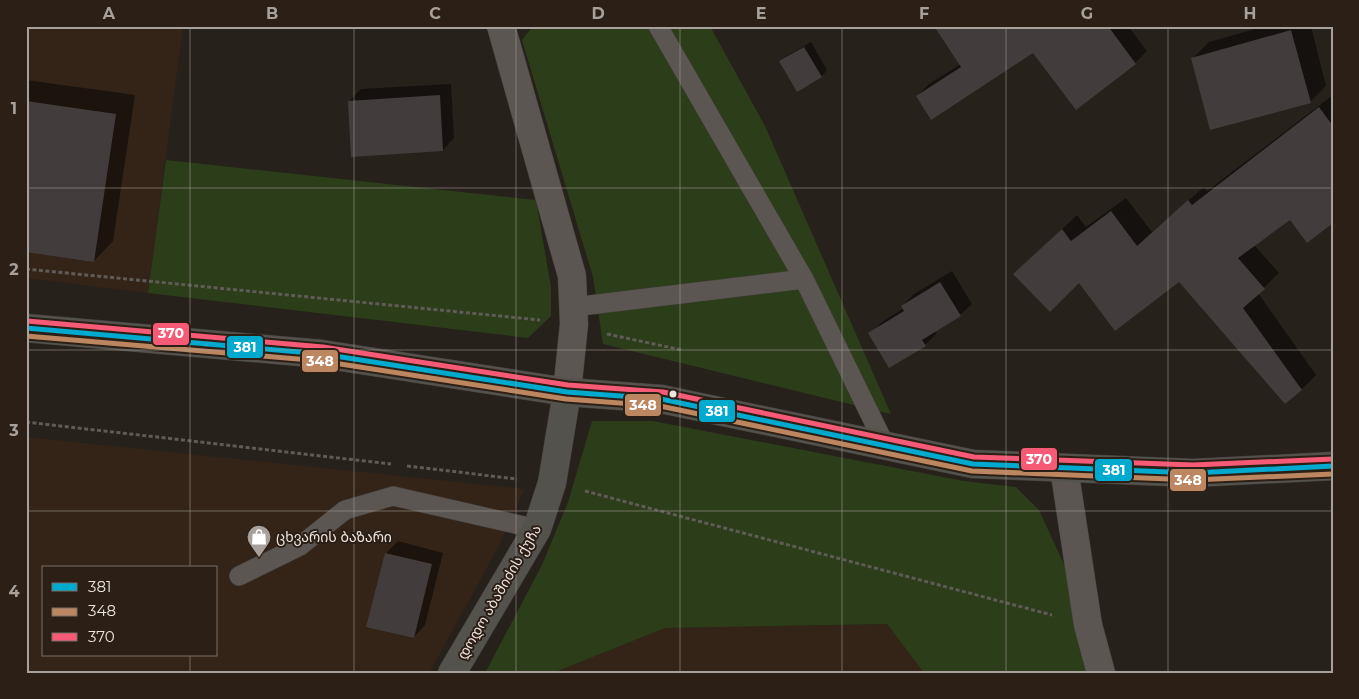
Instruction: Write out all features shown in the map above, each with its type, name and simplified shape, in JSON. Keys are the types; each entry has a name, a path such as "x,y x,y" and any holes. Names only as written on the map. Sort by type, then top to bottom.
{"street":[{"path":"501,26 572,276 573,317 567,392"},
{"path":"26,328 322,354 567,392 662,399 973,464 1193,473 1333,466"},
{"name":"დოდო აბაშიძის ქუჩა","path":"452,673 537,528 552,483 567,392"},
{"path":"1064,468 1088,625 1101,673"}],"lane":[{"path":"658,26 804,279 885,445"},
{"path":"573,317 804,279"},
{"path":"239,576 300,546 345,510 393,496 537,528"}],"path":[{"path":"26,268 533,319 573,317 682,350"}],"shaded area":[{"path":"26,26 183,26 148,293 26,278"},
{"name":"ცხვარის ბაზარი","path":"26,437 525,489 498,548 429,673 26,673"},
{"path":"887,624 924,673 553,673 665,628"}],"green space":[{"path":"533,26 710,26 765,126 891,414 603,344 593,277 522,40"},
{"path":"166,160 536,200 551,287 551,316 528,338 148,293"},
{"path":"592,421 653,421 964,481 1016,487 1039,510 1068,573 1087,673 924,673 887,624 665,628 553,673 485,673 542,565 568,502"}],"building":[{"path":"934,26 1108,26 1136,64 1076,110 1033,53 931,120 916,96 961,67"},
{"path":"1291,30 1311,103 1210,130 1191,58"},
{"path":"804,47 822,77 797,92 779,61"},
{"path":"440,95 443,151 351,157 348,101"},
{"path":"26,101 116,114 94,262 26,252"},
{"path":"1319,107 1333,126 1333,223 1307,243 1290,220 1238,258 1265,289 1243,308 1302,390 1285,404 1179,282 1115,331 1079,283 1050,312 1013,274 1062,229 1071,241 1111,211 1137,246 1188,200 1192,205"},
{"path":"940,282 961,316 922,340 926,346 889,368 868,333 904,311 901,306"},
{"path":"385,553 432,564 414,638 366,627"}],"transit line":[{"name":"370","path":"27,321 323,347 568,385 663,392 974,457 1193,465 1333,459"},
{"name":"381","path":"26,328 322,354 567,392 661,399 973,464 1193,473 1333,466"},
{"name":"348","path":"26,336 321,361 566,399 660,406 972,471 1193,480 1333,474"}],"place":[{"name":"ცხვარის ბაზარი","path":"259,558"}]}
